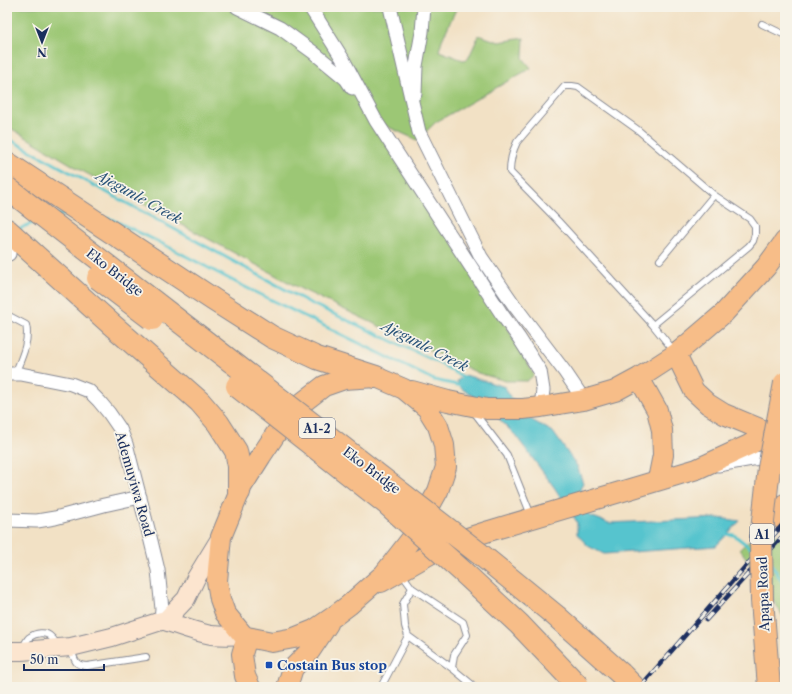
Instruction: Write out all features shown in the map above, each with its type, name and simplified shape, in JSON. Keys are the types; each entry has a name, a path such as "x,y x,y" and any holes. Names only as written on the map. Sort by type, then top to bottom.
{"highway":[{"path":"7,163 272,337 318,358 376,377"},
{"name":"Eko Bridge","path":"7,188 480,554 556,616 634,687"},
{"name":"Eko Bridge","path":"7,208 386,502 462,570 519,624 579,687"},
{"path":"7,230 200,402 218,423 236,451 239,466 239,492"},
{"name":"Apapa Road","path":"769,687 762,600 761,538 769,468 785,383"},
{"name":"A1","path":"785,505 785,521"}],"main road":[{"path":"404,389 427,408 438,426 444,445 446,467 438,491 412,538 384,574 349,605 314,630 294,638 272,642 245,636 225,613 220,599 217,581 221,537 239,492 283,423 302,403 324,386 344,379 376,377 404,389 448,401 478,407 532,408 584,400 614,391 639,378 676,354 724,313 766,267 785,241"},
{"path":"676,354 694,391 708,404 724,414 780,431"},
{"path":"639,378 656,410 662,430 663,454 658,480"},
{"path":"363,592 446,545 697,469 780,431"},
{"path":"287,687 294,668 310,651 333,617"},
{"path":"245,636 242,654 245,676 250,687"}],"street":[{"path":"237,7 280,28 346,79 376,121 500,313 540,371 543,390 532,408"},
{"path":"310,7 344,61 376,121"},
{"path":"390,7 419,132 481,257 514,305 566,372 584,400"},
{"path":"415,113 416,66 422,32 424,7"},
{"path":"500,313 514,305"},
{"name":"Ademuyiwa Road","path":"12,374 22,374 71,384 89,391 109,413 120,429 126,444 158,570 163,621"},
{"path":"697,469 752,459 785,456"},
{"path":"7,520 37,521 55,518 140,497"},
{"path":"14,651 65,647 112,637 163,621 186,598 196,578 221,537"},
{"path":"163,621 200,633 221,636 245,636"}],"lane":[{"path":"762,24 785,36"},
{"path":"653,325 749,246 753,241 755,226 750,219 714,195 638,130 578,87 565,86 517,142 512,152 510,172 558,221 653,325 676,354"},
{"path":"660,260 714,195"},
{"path":"11,317 26,325 28,332 21,359 12,374"},
{"path":"478,407 507,455 532,518"},
{"path":"400,572 412,588 463,622 467,635 454,655 452,668"},
{"path":"412,588 403,604 405,626 408,636 475,687"},
{"path":"381,687 408,636"},
{"path":"65,647 76,662 80,665 88,666 146,657"}],"green space":[{"path":"7,7 457,7 442,40 439,51 463,60 468,59 479,35 499,42 524,38 523,58 531,68 436,122 417,140 373,120 509,330 534,375 527,381 506,381 478,373 301,289 84,172 7,126"},
{"path":"757,528 785,538 785,620 740,549 751,539"}],"water":[{"path":"465,375 505,387 510,397 530,419 553,432 577,466 583,483 580,488 590,516 609,523 718,518 740,521 716,546 604,554 588,546 577,534 577,522 554,487 516,436 484,404 461,388 457,381"}],"waterway":[{"name":"Ajegunle Creek","path":"7,138 310,303 435,361 465,378"},
{"path":"57,215 69,215"},
{"path":"109,218 434,380 462,386"},
{"path":"18,230 36,222"},
{"name":"Ajegunle Creek","path":"724,534 734,535 752,549"},
{"name":"Ajegunle Creek","path":"771,563 785,587"}],"railway":[{"path":"640,687 785,522"},
{"path":"706,620 785,534"}],"place":[{"name":"Costain Bus stop","path":"269,665"}]}
